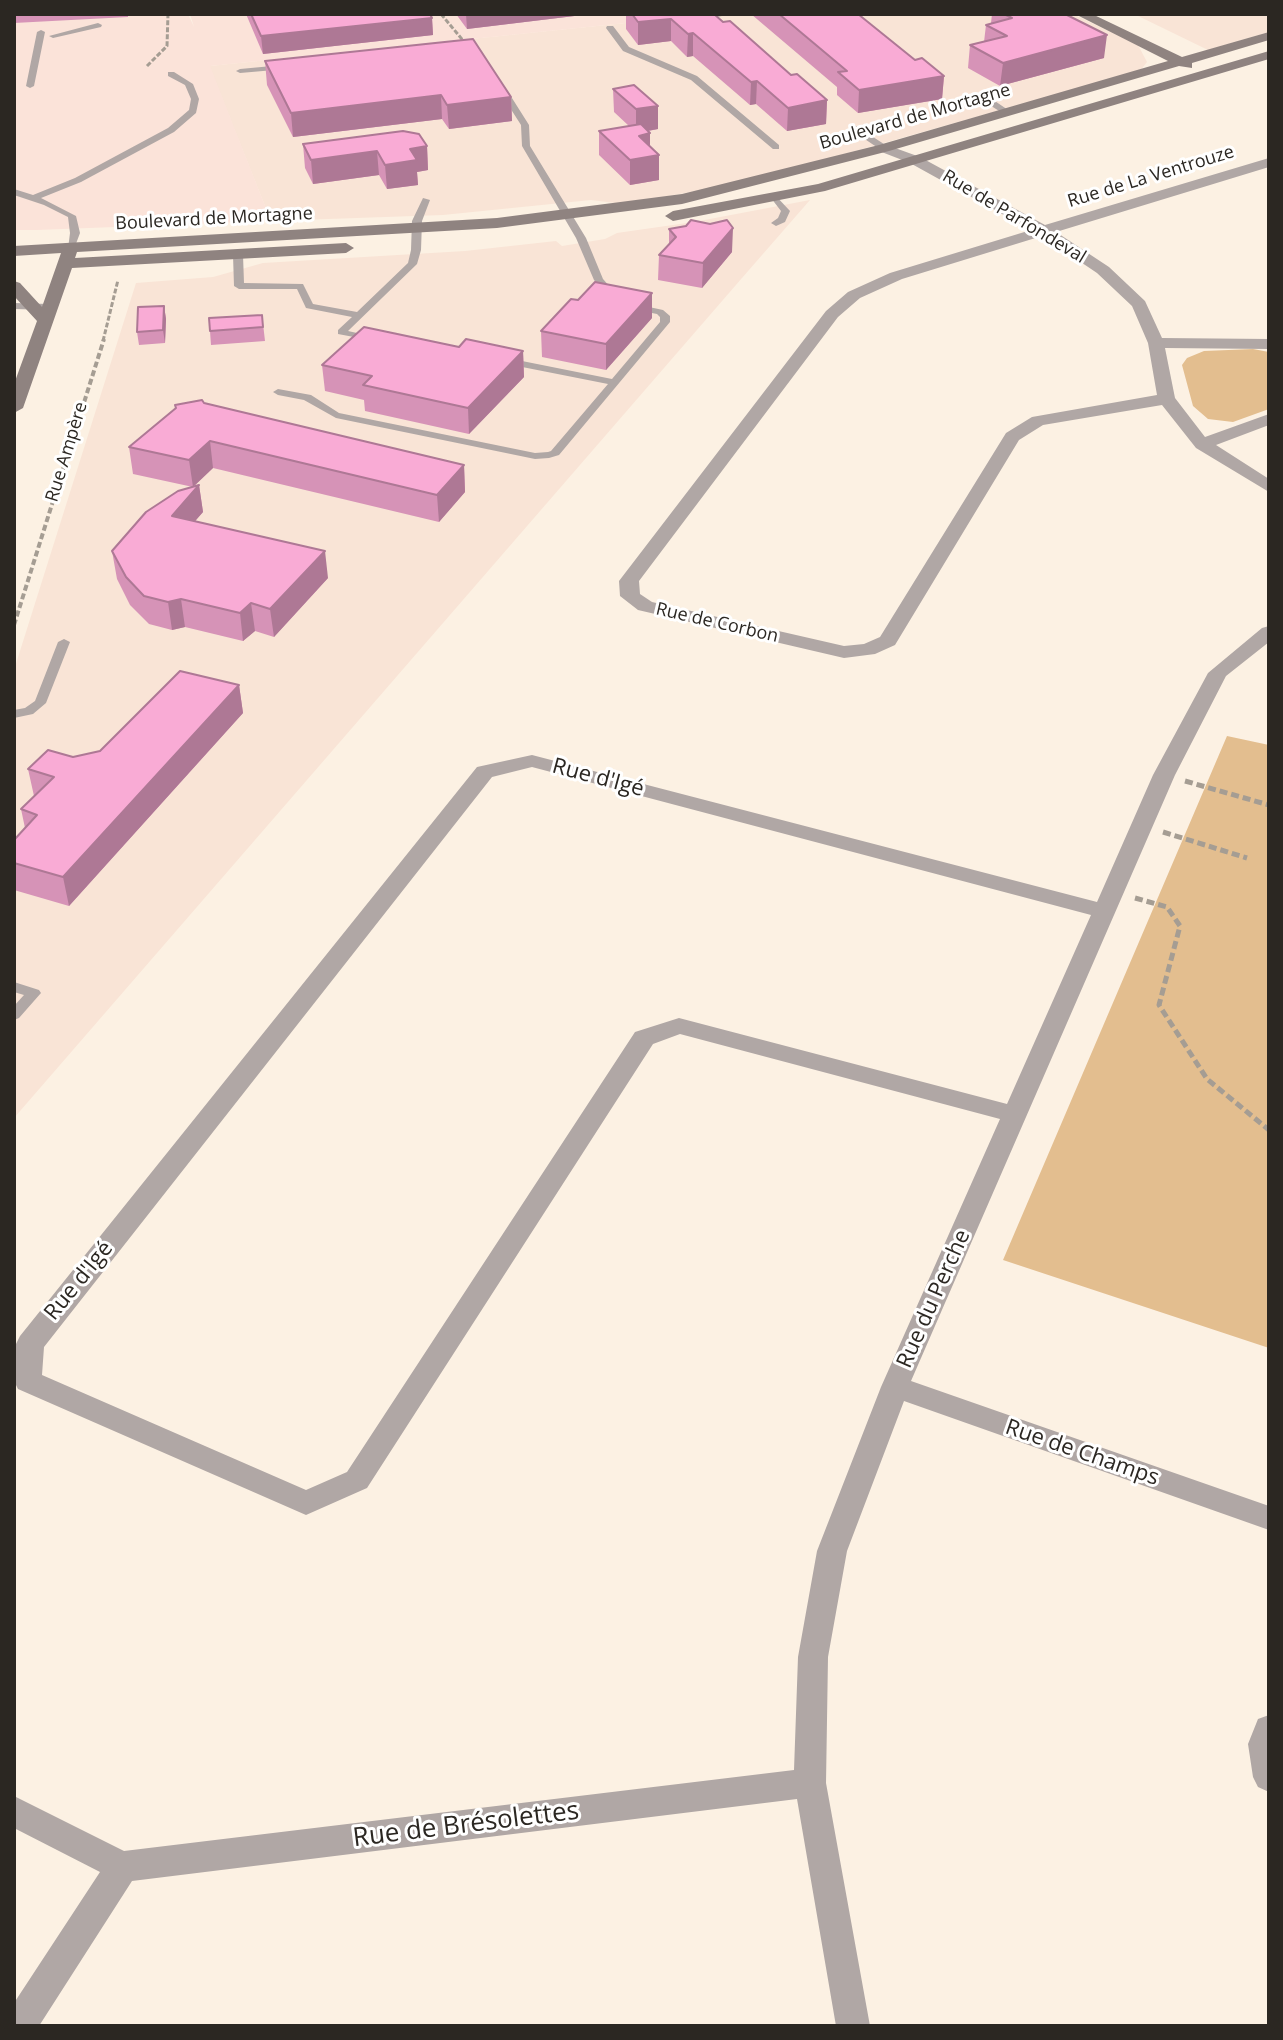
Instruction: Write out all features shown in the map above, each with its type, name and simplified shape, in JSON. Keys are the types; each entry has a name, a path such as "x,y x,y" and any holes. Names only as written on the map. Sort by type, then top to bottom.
{"main road":[{"path":"1082,14 1132,24 1225,67"},
{"path":"1113,21 1143,43 1204,73"},
{"name":"Boulevard de Mortagne","path":"14,266 67,255 579,225 884,148 1269,36"},
{"path":"1143,43 1151,58 1148,70"},
{"name":"Boulevard de Mortagne","path":"641,221 820,188 1269,55"},
{"name":"Boulevard de Mortagne","path":"14,251 67,255 238,255 416,236"},
{"path":"14,408 42,311 67,255"},
{"path":"14,286 42,311"}],"street":[{"name":"Rue de Parfondeval","path":"884,148 915,160 1044,231 1103,270 1139,304 1156,343 1166,399 1202,444 1269,487"},
{"name":"Rue de La Ventrouze","path":"1044,231 1269,162"},
{"name":"Rue de Corbon","path":"1044,231 896,276 854,295 832,314 629,581 630,596 645,606 844,652 868,650 888,641 1012,437 1038,421 1166,399"},
{"path":"1156,343 1269,344"},
{"path":"1202,444 1269,419"},
{"name":"Rue du Perche","path":"853,2026 810,1783 813,1657 832,1551 895,1387 1164,775 1218,673 1269,632"},
{"name":"Rue d'Igé","path":"1013,1114 679,1026 644,1038 357,1480 306,1503 28,1381 30,1344 485,772 532,761 1108,901"},
{"name":"Rue de Champs","path":"895,1387 1269,1518"},
{"path":"1269,1729 1264,1744 1269,1777"},
{"name":"Rue de Brésolettes","path":"122,1867 810,1783"},
{"path":"14,1811 122,1867 19,2026"}],"lane":[{"path":"681,20 730,14"},
{"path":"53,36 98,25"},
{"path":"624,27 610,28 626,49 694,78 776,147"},
{"path":"30,86 41,32"},
{"path":"278,392 307,397 336,415 543,456 555,453 665,322 665,316 618,301 599,280 579,225 526,146 525,125 480,56 469,48"},
{"path":"240,71 301,65"},
{"path":"34,198 78,180 171,130 193,111 195,99 189,84 171,74"},
{"path":"983,97 1007,112"},
{"path":"853,127 884,148"},
{"path":"14,192 60,208 72,216 75,233 67,255"},
{"path":"775,198 786,211 782,220 776,223"},
{"path":"382,341 341,332 412,264 426,200"},
{"path":"238,255 239,286 300,286 309,306 359,315"},
{"path":"14,306 42,311"},
{"path":"498,359 614,382"},
{"path":"14,714 29,711 40,703 64,642"},
{"path":"14,987 34,993 14,1015"}],"path":[{"path":"147,66 167,46 168,14"},
{"path":"441,14 469,48"},
{"name":"Rue Ampère","path":"14,625 111,316 118,280"},
{"path":"1164,775 1269,805"},
{"path":"1143,826 1247,858"},
{"path":"1108,901 1167,907 1180,926 1159,1005 1207,1079 1269,1130"}],"shaded area":[{"path":"14,14 188,14 194,27 190,14 713,14 210,66 271,221 37,230 14,230"},
{"path":"713,14 1073,14 1138,45 1147,62 1140,71 830,158 702,190 623,204 591,200 443,215 271,221 209,66"},
{"path":"1134,14 1269,14 1269,32 1208,50"},
{"path":"810,200 14,1118 14,670 136,283 213,277 263,263 465,251 556,241 562,246 605,239 617,233"},
{"path":"1253,349 1269,352 1269,409 1233,422 1208,419 1193,406 1182,365 1187,358 1204,351"},
{"path":"1227,736 1269,745 1269,1348 1003,1260"}],"building":[{"path":"251,14 430,14 432,18 261,36"},
{"path":"632,14 714,14 723,22 730,21 791,75 797,74 827,100 788,108 757,81 751,82 693,33 688,34 671,19 638,22"},
{"path":"779,14 858,14 915,60 922,58 944,76 859,90 838,72 847,71"},
{"path":"1004,14 1065,14 1107,35 1003,63 970,45 1007,36 986,25 1012,18"},
{"path":"473,39 511,97 447,105 441,95 291,113 265,61"},
{"path":"634,85 658,106 636,109 613,89"},
{"path":"641,124 650,133 639,136 659,155 630,160 599,131"},
{"path":"403,131 419,134 427,146 410,149 417,160 385,165 377,151 311,160 303,144"},
{"path":"691,220 710,224 727,220 733,228 703,263 659,255 676,237 669,229 686,226"},
{"path":"595,282 652,293 606,344 541,331 571,299 578,300"},
{"path":"164,306 163,330 137,332 138,307"},
{"path":"262,315 263,327 210,331 209,318"},
{"path":"364,327 459,347 466,339 523,351 468,408 363,385 372,376 322,365"},
{"path":"202,400 204,403 464,465 437,495 210,441 189,460 129,447 176,408 175,405"},
{"path":"199,485 172,516 325,551 270,609 251,603 240,613 181,599 168,602 144,596 126,577 112,551 146,512 178,491"},
{"path":"180,671 239,685 63,877 14,863 14,840 37,815 21,809 54,777 28,769 48,750 73,757 100,751"}]}
